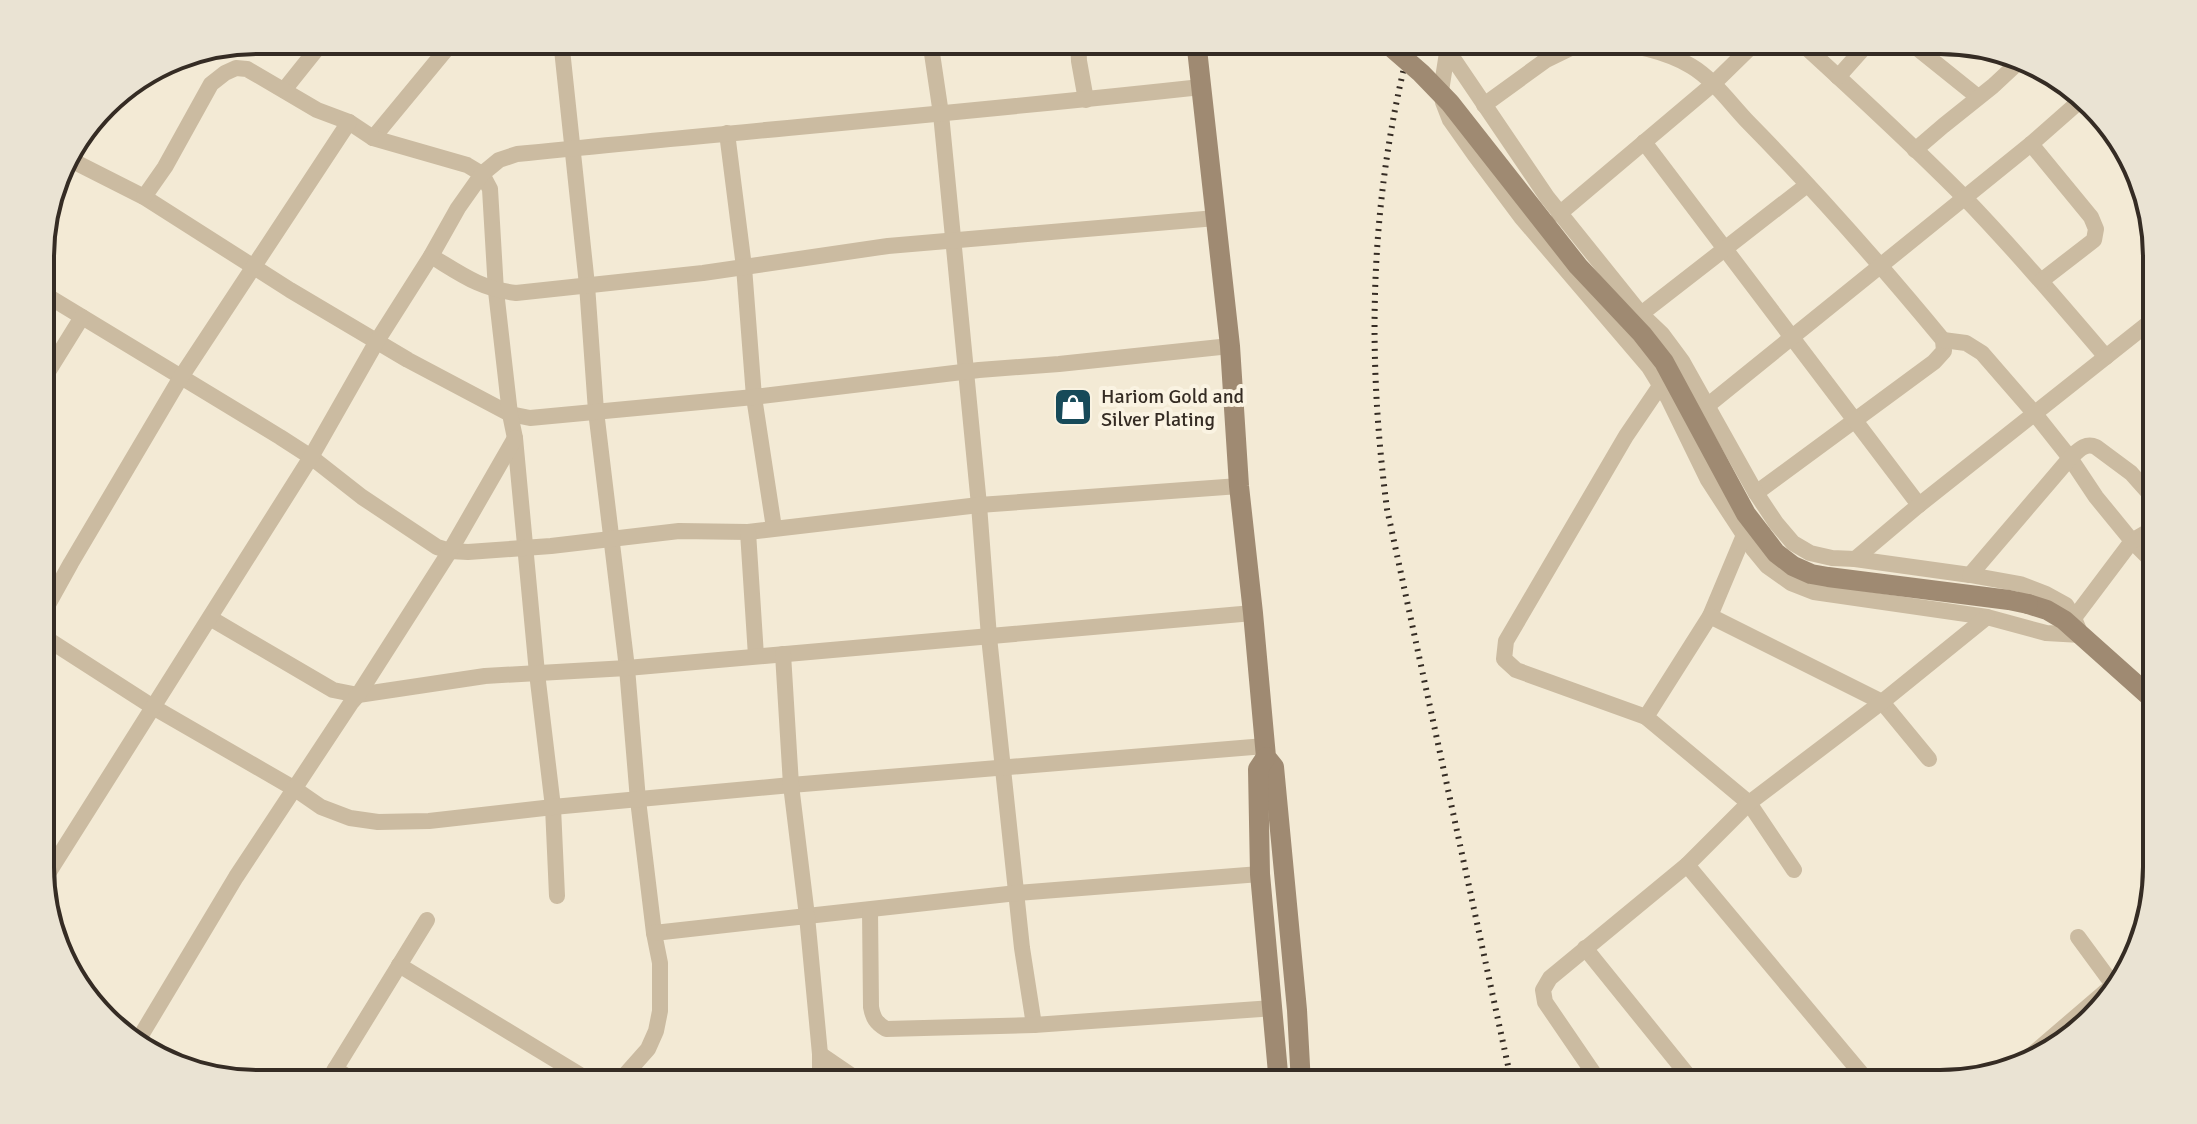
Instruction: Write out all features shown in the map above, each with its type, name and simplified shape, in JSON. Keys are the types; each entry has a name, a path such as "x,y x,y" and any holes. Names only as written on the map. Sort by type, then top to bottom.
{"street":[{"path":"284,90 313,54"},
{"path":"373,138 442,54"},
{"path":"563,54 587,285 596,411 627,668 638,800 660,963 660,1011 656,1031 648,1049 629,1070"},
{"path":"932,54 941,114 989,637 1022,948 1034,1025"},
{"path":"1080,54 1086,100"},
{"path":"1197,54 1230,346 1239,486 1266,752 1274,767 1300,1070"},
{"path":"1399,54 1467,122 1578,266 1664,362 1746,514 1776,553 1793,566 1811,574 2009,600 2047,610 2078,626"},
{"path":"1447,54 1441,91 1450,120 1521,217 1649,367 1708,480 1744,535 1767,566 1791,583 1814,592 1987,617 2046,633 2078,626 2132,541 2143,535"},
{"path":"1454,54 1523,165 1559,214 1682,361 1756,493 1793,543 1810,553 1832,558 1970,575 2020,584 2046,594 2066,605 2078,626 2143,688"},
{"path":"1484,105 1558,54"},
{"path":"1663,54 1694,67 1713,84 1882,266 1943,340 1944,351 1934,362 1756,493"},
{"path":"1559,214 1713,84 1744,54"},
{"path":"1813,54 1964,198 2106,357"},
{"path":"1838,77 1859,54"},
{"path":"1924,54 1978,97"},
{"path":"144,197 165,167 211,84 236,68 247,69 317,110 349,122 373,138 467,165 482,174 490,189 496,291 515,438 553,807 557,896"},
{"path":"1915,150 2012,68"},
{"path":"54,864 311,457 458,208 482,174 499,160 517,154 573,148 1201,87"},
{"path":"1707,406 2075,105"},
{"path":"54,594 181,377 349,122"},
{"path":"727,133 744,267 754,397 774,528"},
{"path":"1644,142 1919,505"},
{"path":"2031,144 2091,217 2096,229 2094,240 2041,281"},
{"path":"77,163 144,197 408,360 510,414 530,418 1230,346"},
{"path":"1641,314 1807,185"},
{"path":"431,256 478,284 496,291 516,293 744,267 888,246 1216,218"},
{"path":"54,300 311,457 362,497 437,547 450,551 525,549 679,531 748,532 979,505 1239,486"},
{"path":"54,362 82,317"},
{"path":"1855,559 2143,328"},
{"path":"1943,340 1966,343 1982,353 2035,414 2096,497 2143,552"},
{"path":"1660,386 1626,436 1506,641 1504,659 1516,670 1646,717 1749,803 1794,870"},
{"path":"142,1034 236,877 450,551 515,438"},
{"path":"1970,575 2070,458 2085,446 2096,447 2131,473 2143,486"},
{"path":"748,532 756,656"},
{"path":"1646,717 1710,616 1744,535"},
{"path":"210,618 333,690 358,695 485,676 627,668 1253,613"},
{"path":"1710,616 1882,702 1929,759"},
{"path":"1591,1070 1545,1002 1543,990 1550,978 1687,865 1749,803 1987,617"},
{"path":"54,643 153,707 321,807 350,818 378,822 429,821 791,785 1004,768 1266,752"},
{"path":"783,654 791,785 807,916 820,1070"},
{"path":"1266,752 1258,769 1260,874 1278,1070"},
{"path":"1687,865 1858,1070"},
{"path":"654,933 1017,893 1260,874"},
{"path":"870,910 871,1007 873,1018 886,1029 1034,1025 1274,1008"},
{"path":"334,1070 427,920"},
{"path":"2078,937 2109,980"},
{"path":"1585,948 1684,1070"},
{"path":"399,965 572,1070"},
{"path":"820,1054 843,1070"}],"railway":[{"path":"1408,54 1387,156 1380,215 1375,332 1380,450 1387,509 1509,1070"}],"place":[{"name":"Hariom Gold and Silver Plating","path":"1073,407"}]}
